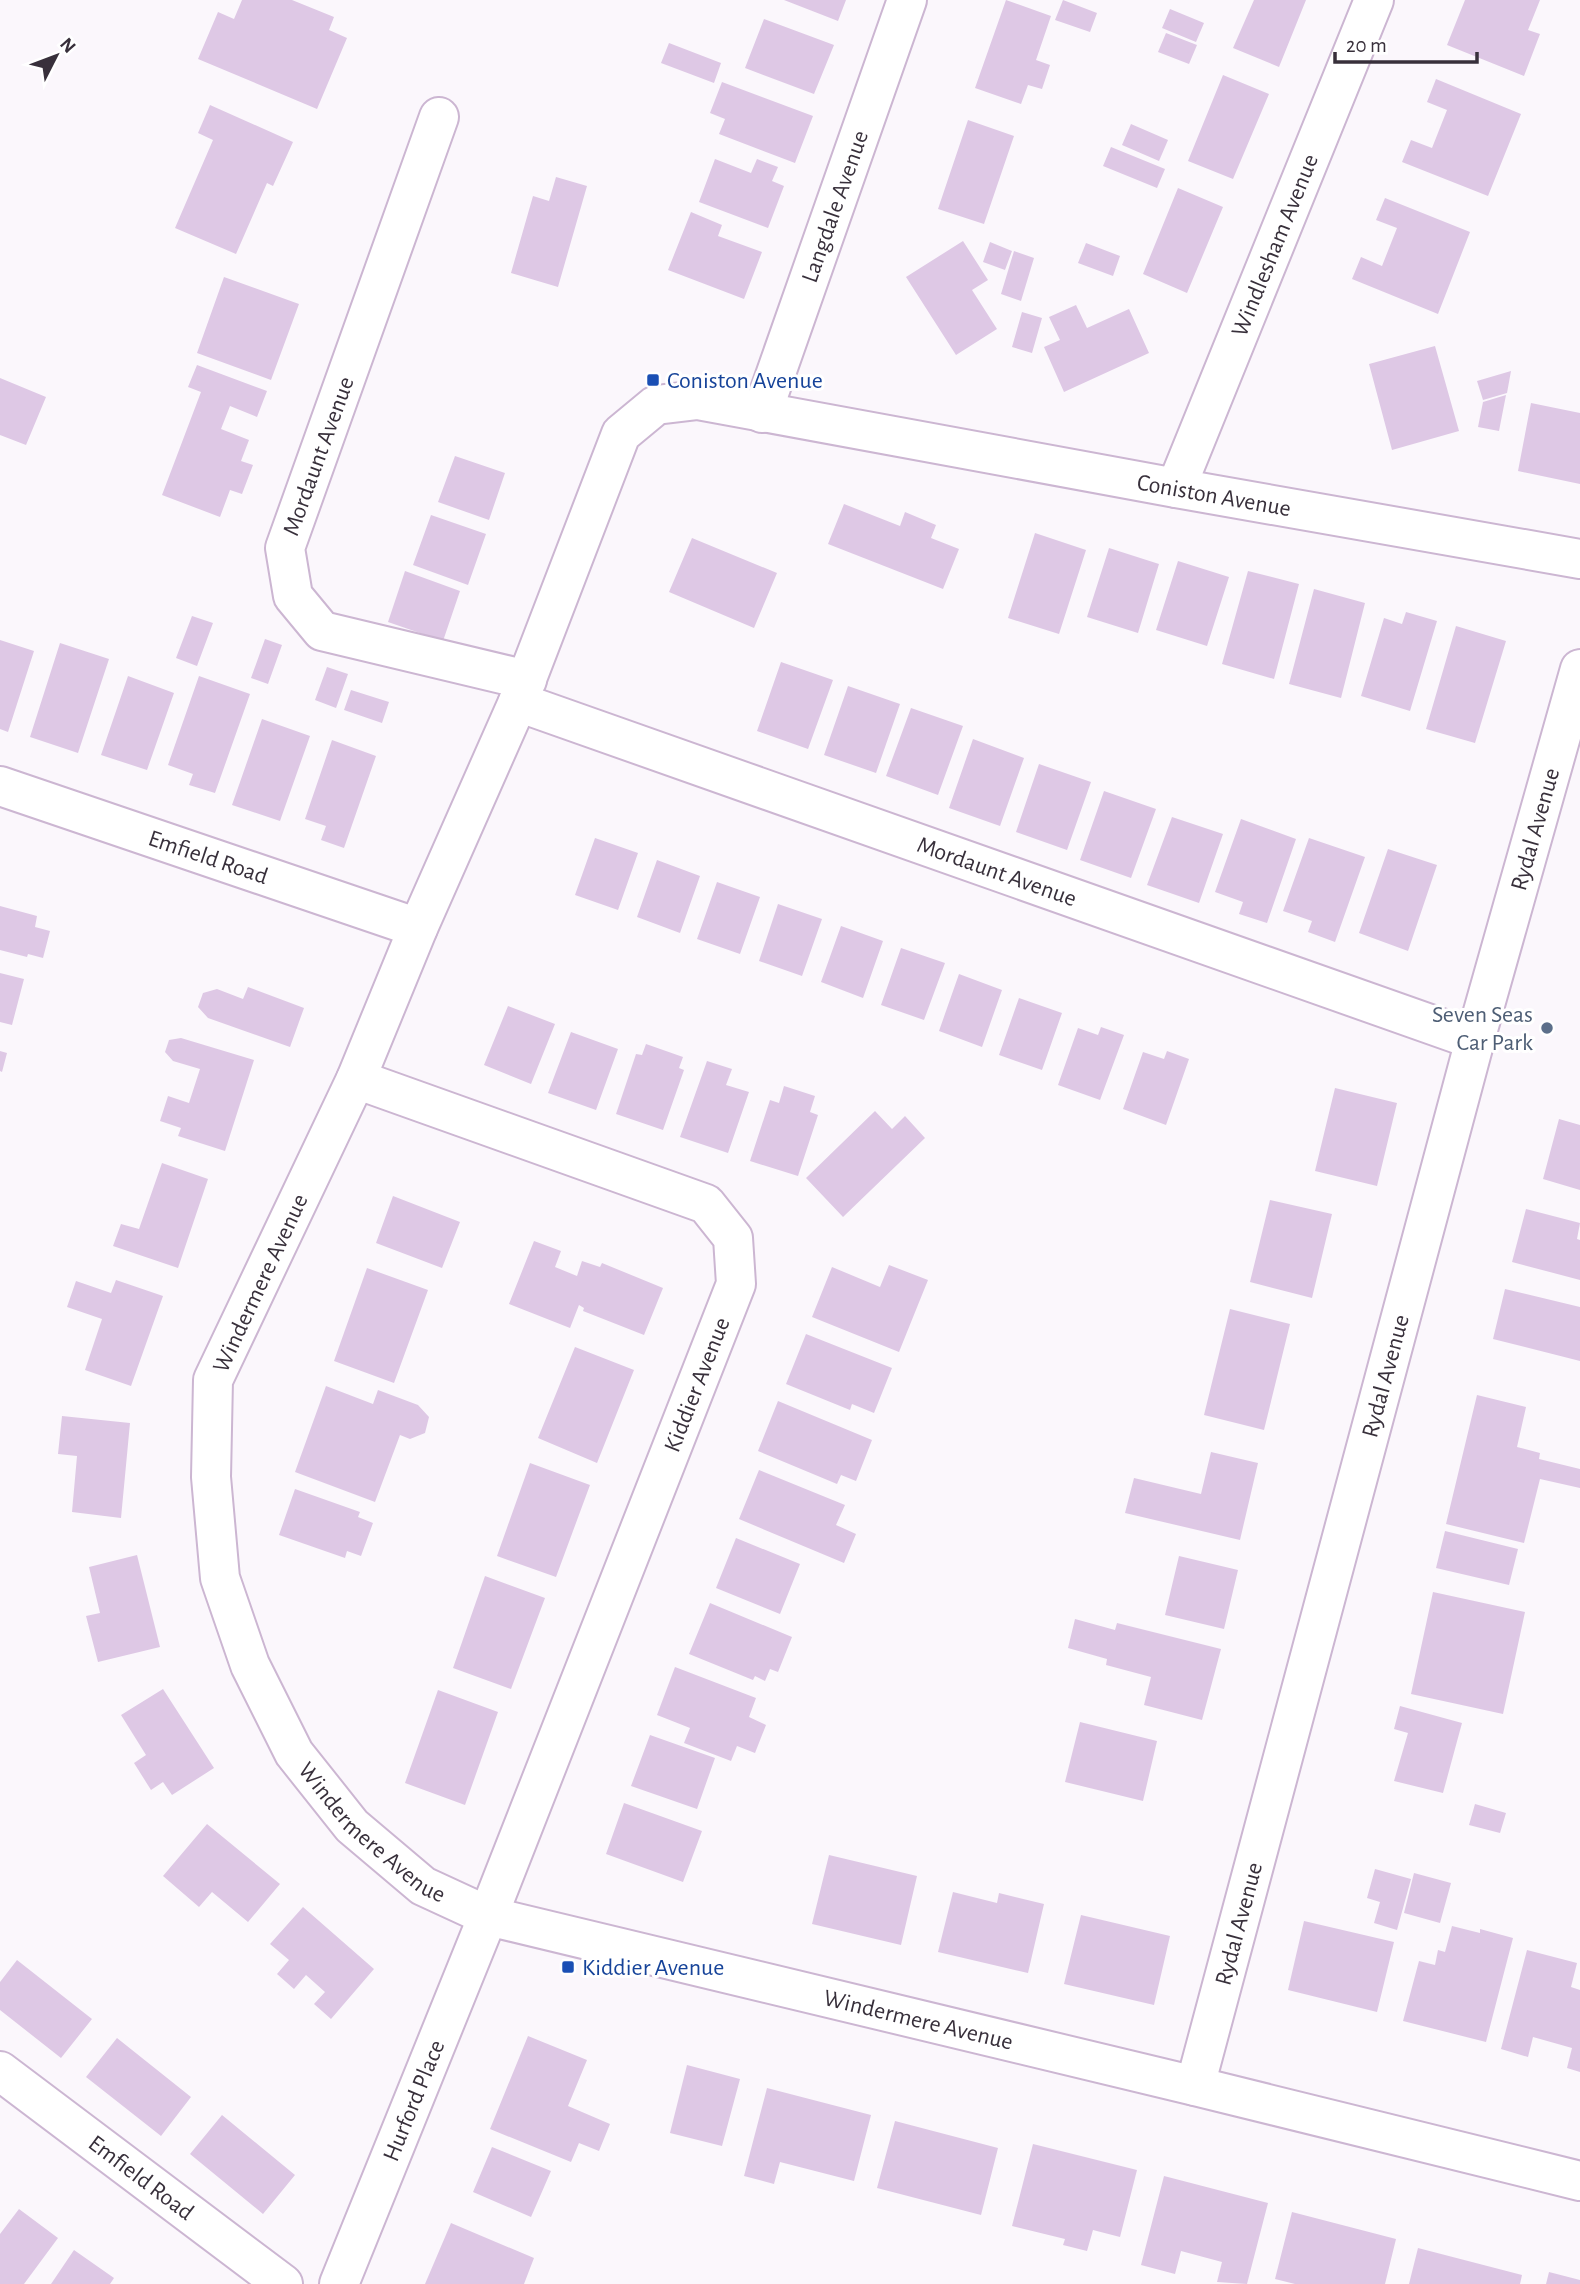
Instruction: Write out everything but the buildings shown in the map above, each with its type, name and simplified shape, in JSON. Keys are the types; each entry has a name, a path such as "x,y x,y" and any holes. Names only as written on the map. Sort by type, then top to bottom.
{"street":[{"name":"Langdale Avenue","path":"762,413 907,0"},
{"name":"Windlesham Avenue","path":"1175,488 1374,0"},
{"name":"Mordaunt Avenue","path":"439,117 285,548 293,596 322,631 522,691 1475,1040"},
{"name":"Coniston Avenue","path":"522,691 621,434 656,405 698,400 1580,559"},
{"name":"Rydal Avenue","path":"1195,2086 1475,1040 1580,669"},
{"name":"Windermere Avenue","path":"522,691 418,928 356,1079 214,1380 211,1477 220,1578 250,1665 294,1753 352,1826 403,1869 424,1886 488,1916 1580,2181"},
{"name":"Emfield Road","path":"0,786 418,928"},
{"name":"Kiddier Avenue","path":"356,1079 706,1204 733,1238 736,1284 488,1916"},
{"name":"Hurford Place","path":"339,2284 488,1916"},
{"name":"Emfield Road","path":"0,2071 283,2284"}],"place":[{"name":"Coniston Avenue","path":"653,380"},
{"name":"Seven Seas Car Park","path":"1547,1028"},
{"name":"Kiddier Avenue","path":"568,1967"}]}
